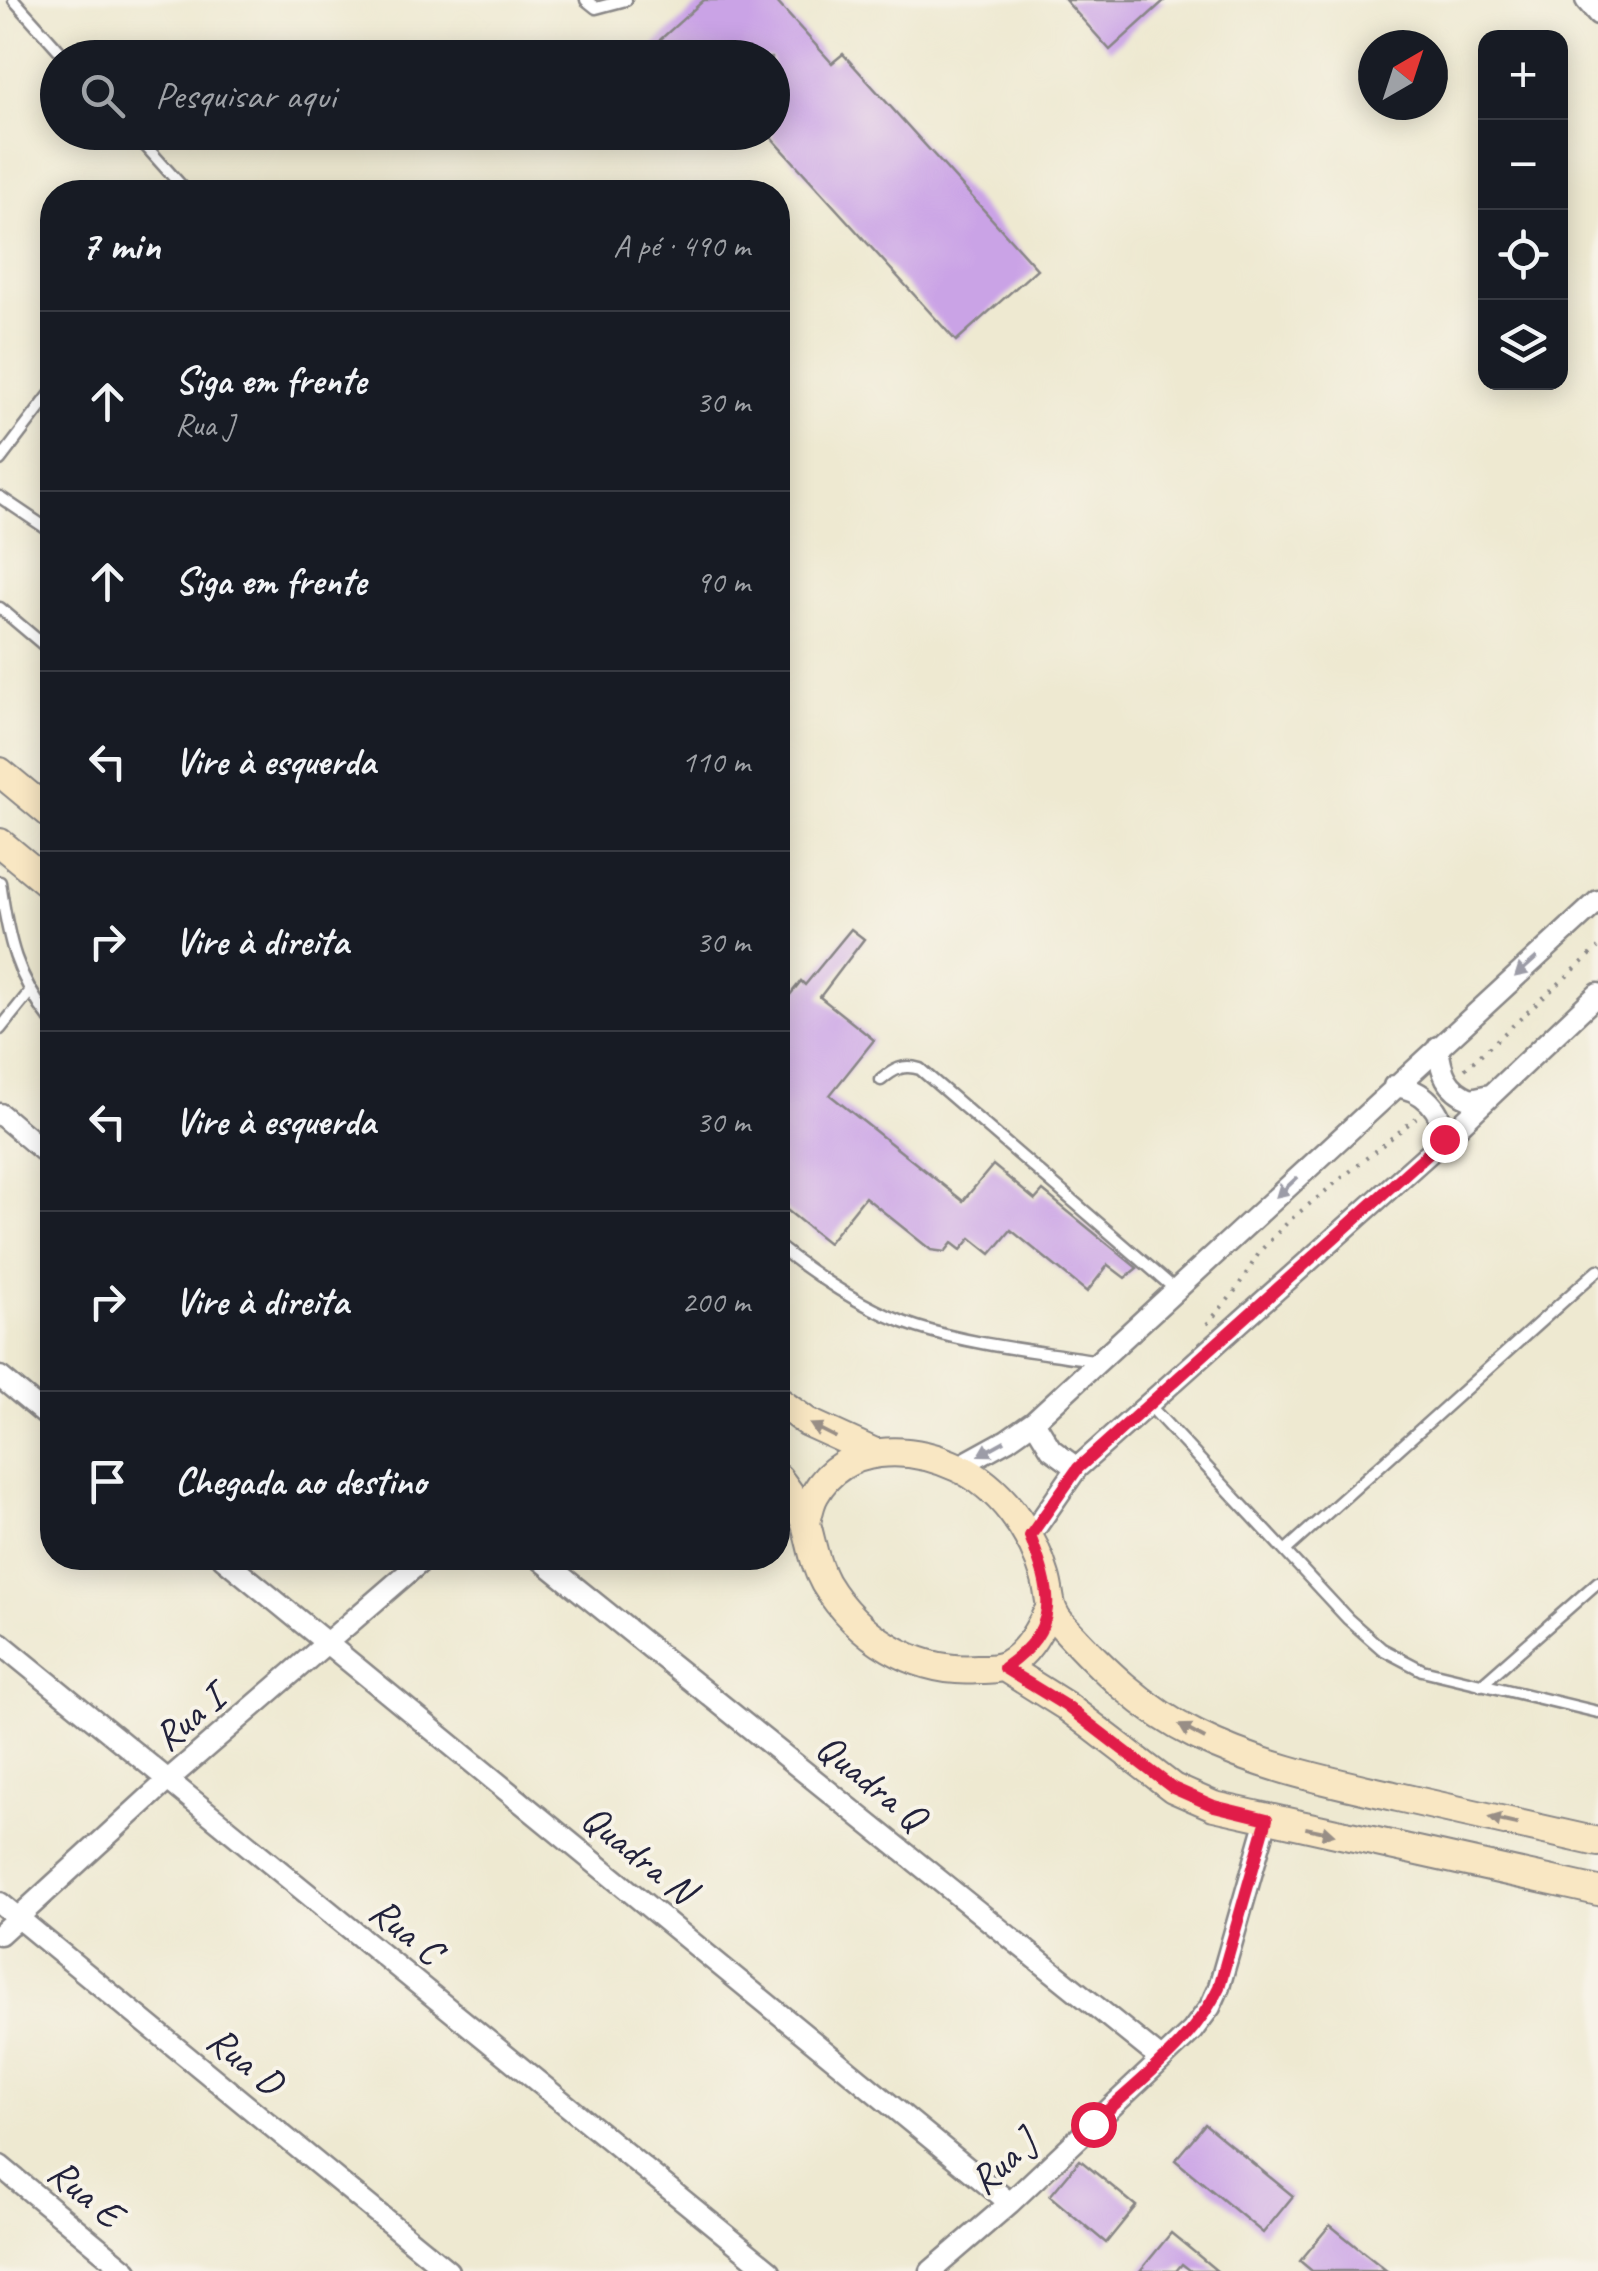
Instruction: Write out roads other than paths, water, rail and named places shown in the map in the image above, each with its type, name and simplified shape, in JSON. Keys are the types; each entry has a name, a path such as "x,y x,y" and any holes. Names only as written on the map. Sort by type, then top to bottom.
{"main road":[{"path":"0,772 40,805"},
{"path":"0,843 40,876"},
{"path":"790,1409 807,1422 873,1452"},
{"path":"806,1523 814,1495 830,1474 849,1460 873,1452 913,1454 958,1467 1004,1504 1030,1536 1046,1579 1050,1609 1140,1700 1194,1734 1276,1770 1598,1842"},
{"path":"790,1497 806,1523 810,1550 824,1582 870,1636 908,1658 958,1671 1004,1668 1066,1706 1173,1788 1214,1806 1267,1819 1598,1891"},
{"path":"1004,1668 1028,1647 1050,1609"}],"street":[{"path":"1586,0 1598,14"},
{"path":"958,1467 1034,1421 1598,901"},
{"path":"1030,1536 1078,1468 1444,1139 1598,994"},
{"path":"1438,1047 1448,1085 1471,1099 1490,1095"},
{"path":"1394,1086 1410,1088 1433,1105 1442,1121 1444,1139"},
{"path":"0,1114 40,1148"},
{"path":"0,1378 40,1410"},
{"path":"1034,1421 1051,1449 1078,1468"},
{"name":"Quadra N","path":"238,1570 1010,2203"},
{"name":"Rua I","path":"0,1934 168,1780 412,1570"},
{"name":"Quadra Q","path":"554,1570 1161,2059"},
{"name":"Rua C","path":"0,1643 770,2271"},
{"name":"Rua J","path":"931,2271 1010,2203 1192,2031 1210,2007 1267,1819"},
{"name":"Rua D","path":"0,1903 448,2271"},
{"name":"Rua E","path":"0,2166 127,2271"}],"lane":[{"path":"14,0 50,40"},
{"path":"586,0 596,8 626,0"},
{"path":"149,150 176,180"},
{"path":"0,460 40,408"},
{"path":"0,496 40,524"},
{"path":"0,608 40,642"},
{"path":"0,882 14,957 29,993 40,1007"},
{"path":"0,1029 29,993"},
{"path":"881,1080 895,1069 920,1069 1176,1290"},
{"path":"790,1259 869,1306 915,1326 983,1344 1100,1362"},
{"path":"1285,1552 1598,1270"},
{"path":"1147,1403 1348,1619 1382,1650 1422,1670 1598,1712"},
{"path":"1481,1685 1598,1582"}]}
